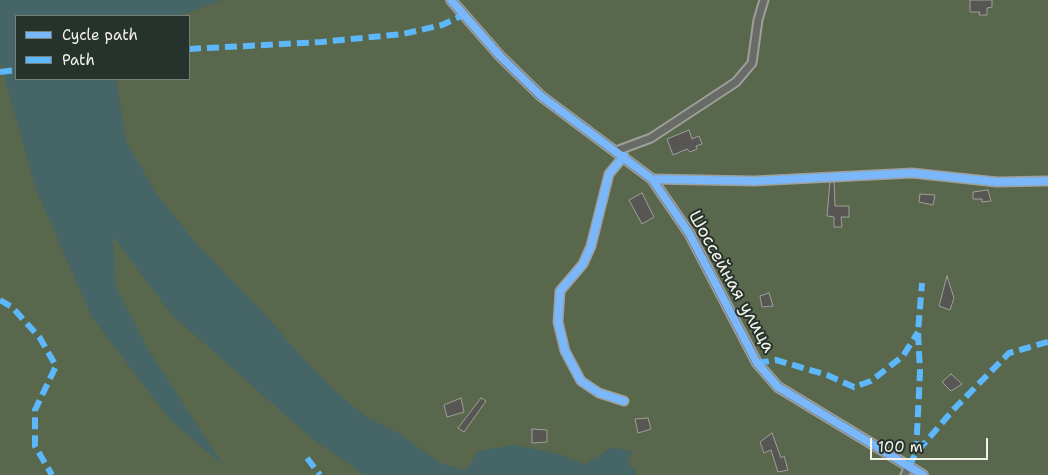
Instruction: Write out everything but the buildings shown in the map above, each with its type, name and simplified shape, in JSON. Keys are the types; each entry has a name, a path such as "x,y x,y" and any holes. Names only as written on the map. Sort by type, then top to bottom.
{"street":[{"name":"Шоссейная улица","path":"451,0 500,56 541,96 624,156 652,179 689,233 757,363 778,387 907,471 923,475"},
{"path":"616,151 651,138 736,82 752,62 758,20 764,0"},
{"path":"624,156 609,174 590,246 583,264 560,291 558,322 565,351 581,381 599,393 624,401"},
{"path":"652,179 754,181 912,173 997,182 1048,181"}],"green space":[{"path":"0,0 1048,0 1048,475 0,475"}],"water":[{"path":"0,0 222,0 182,15 15,15 15,80 116,80 126,141 158,196 195,242 270,320 300,355 333,389 365,416 400,434 442,464 466,470 478,451 515,445 563,455 584,465 612,447 632,452 627,462 635,470 636,475 364,475 310,437 171,314 113,236 116,287 148,349 223,465 170,420 92,317 36,190 0,61"}],"marked path":[{"path":"190,49 321,42 403,34 442,25 463,15"},
{"path":"0,72 15,70"},
{"path":"916,453 920,372 918,332 922,283"},
{"path":"0,300 12,307 40,338 56,366 35,410 35,446 52,475"},
{"path":"757,363 776,360 827,375 854,387 871,381 903,356 918,332"},
{"path":"909,466 916,453 954,409 1009,353 1048,342"},
{"path":"307,458 320,475"}],"cycle path":[{"path":"451,0 500,56 541,96 652,179 689,233 757,363 778,387 923,475"},
{"path":"624,156 609,174 591,246 583,264 560,291 558,322 565,351 581,381 599,393 624,401"},
{"path":"652,179 754,181 912,173 997,182 1048,181"}]}
